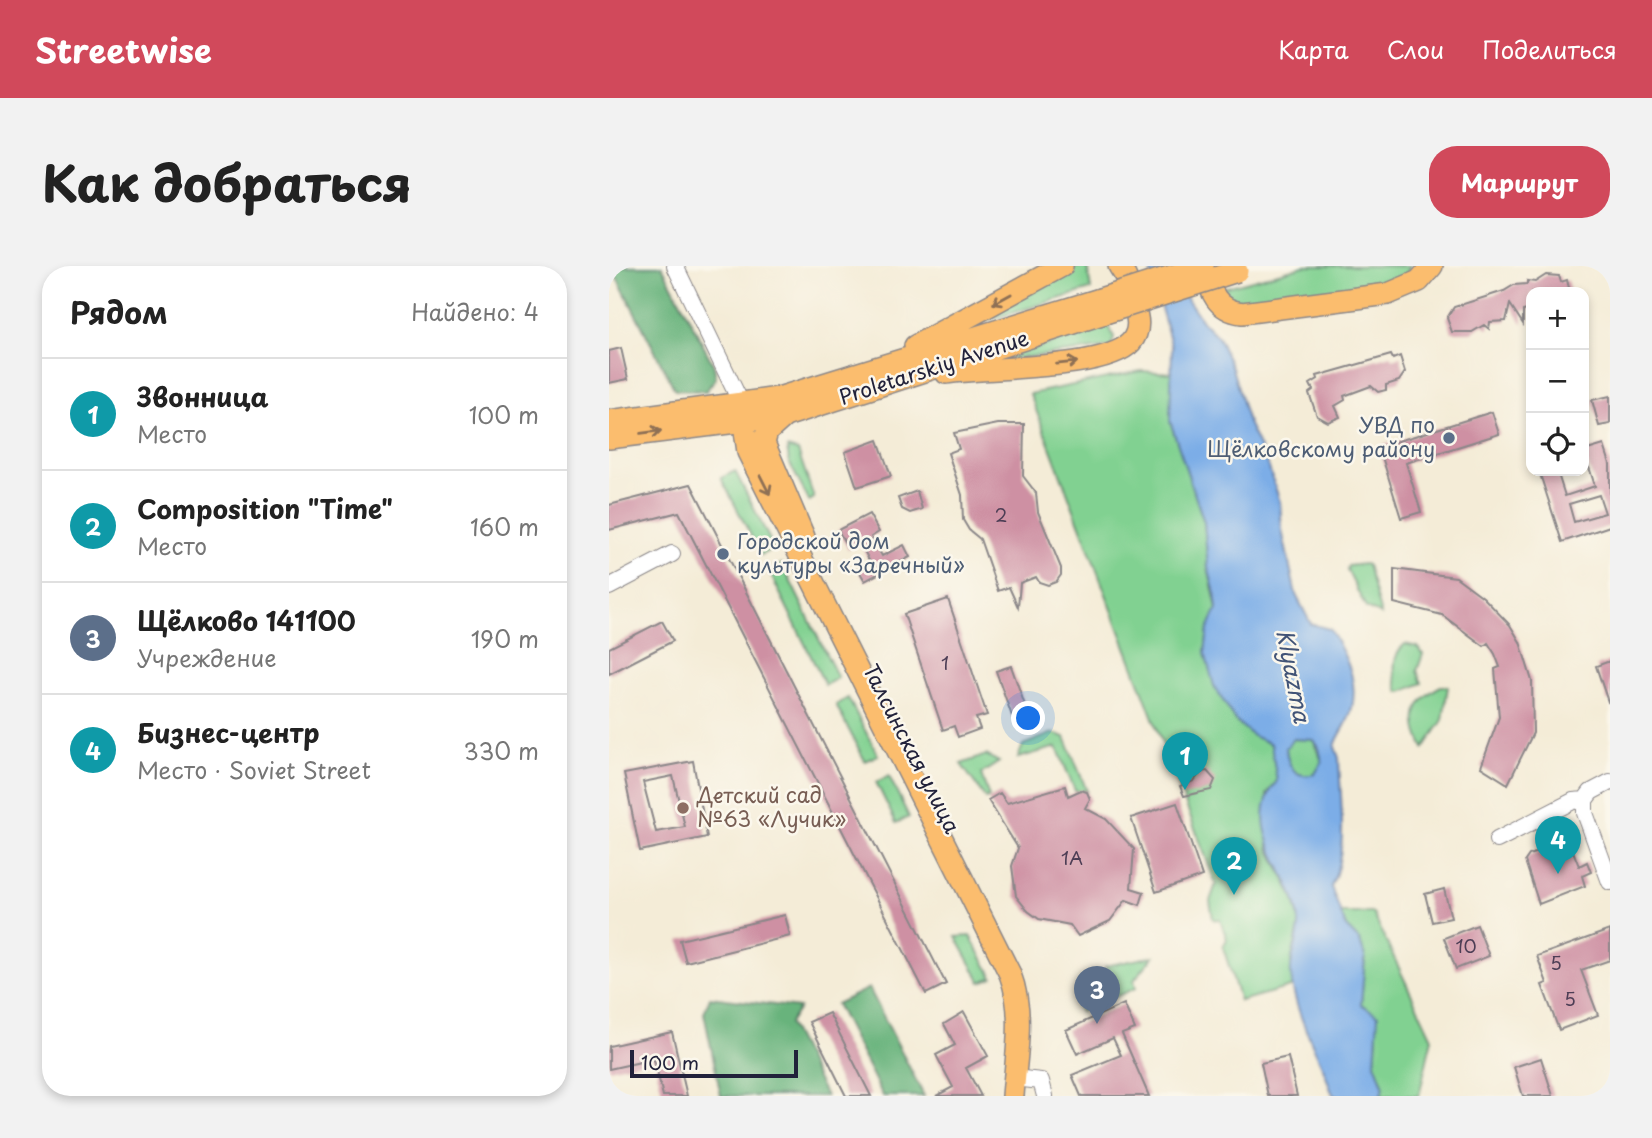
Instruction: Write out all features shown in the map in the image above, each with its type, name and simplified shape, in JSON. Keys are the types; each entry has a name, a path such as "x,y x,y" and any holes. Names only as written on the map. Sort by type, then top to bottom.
{"main road":[{"path":"877,377 1062,266"},
{"path":"877,377 1080,361 1122,349 1134,337 1138,319 1127,279 1119,266"},
{"name":"Proletarskiy Avenue","path":"1103,306 1203,266"},
{"path":"1203,266 1215,298 1225,308 1234,312 1270,311 1404,289 1419,281 1431,266"},
{"path":"1404,289 1419,266"},
{"name":"Proletarskiy Avenue","path":"609,438 743,412 778,398 877,377 1103,306 1244,268"},
{"name":"Proletarskiy Avenue","path":"609,421 743,412 785,416 877,377"},
{"name":"Талсинская улица","path":"743,412 748,452 1010,974 1016,990 1019,1017 1020,1087"},
{"name":"Талсинская улица","path":"785,416 767,432 764,443 798,524 1018,961 1028,987 1032,1018 1020,1087"}],"street":[{"path":"675,266 743,412"},
{"path":"609,587 672,554"},
{"path":"1610,782 1591,792 1585,800 1585,813 1610,882"},
{"path":"1497,840 1573,801 1585,800"},
{"path":"1020,1087 1041,1081 1045,1096"}],"green space":[{"path":"611,266 662,266 714,366 716,378 706,391 675,390"},
{"path":"1079,266 1087,266 1091,289 969,326"},
{"path":"1304,266 1410,266 1404,280 1395,283 1252,305 1234,303 1219,289"},
{"path":"1107,325 1114,337 1111,347 996,361"},
{"path":"1141,371 1173,373 1170,421 1204,522 1208,567 1217,609 1208,629 1205,653 1215,686 1236,721 1253,736 1271,744 1277,781 1267,794 1269,848 1293,897 1300,923 1291,961 1294,986 1240,1001 1223,947 1227,939 1220,920 1213,919 1210,901 1216,884 1030,394"},
{"path":"787,448 798,451 814,498 809,501 789,462"},
{"path":"735,471 774,548 761,555 721,478"},
{"path":"782,564 838,678 825,685 769,571"},
{"path":"1367,565 1381,615 1366,608 1347,570 1348,566"},
{"path":"1405,644 1417,647 1423,654 1417,671 1422,683 1399,692 1395,660"},
{"path":"1441,686 1448,686 1443,720 1424,748 1417,729 1416,713 1424,698"},
{"path":"848,698 878,755 865,761 836,705"},
{"path":"1053,733 1065,737 1087,791 1075,791 1057,747 1018,758 1023,745"},
{"path":"1293,739 1314,740 1322,762 1315,774 1302,775 1293,770 1286,748"},
{"path":"986,755 999,762 981,774 989,797 986,799 961,764"},
{"path":"889,776 909,817 896,823 876,782"},
{"path":"1340,913 1373,913 1432,1038 1419,1096 1381,1096 1383,1084 1375,1063 1377,1038 1361,1004 1365,957 1360,941 1346,927"},
{"path":"970,936 993,977 981,982 956,937"},
{"path":"1154,956 1134,980 1136,988 1080,1012 1076,1004 1083,1001 1080,994 1095,988 1106,990 1112,984 1105,966"},
{"path":"869,988 924,1096 883,1096 836,1004"},
{"path":"710,997 799,1008 789,1024 826,1096 721,1096 704,1013"}],"water":[{"name":"Klyazma","path":"1149,266 1174,266 1188,300 1203,322 1218,337 1232,368 1248,423 1268,465 1280,502 1282,530 1296,595 1311,624 1330,629 1348,663 1354,697 1352,709 1335,747 1339,758 1342,840 1337,872 1331,887 1346,927 1360,941 1365,957 1361,1004 1378,1015 1375,1063 1383,1085 1381,1096 1334,1096 1295,999 1291,968 1298,935 1296,904 1266,834 1264,817 1267,799 1277,781 1271,744 1253,736 1236,721 1214,686 1205,653 1208,629 1217,609 1208,567 1204,522 1170,421 1172,347","holes":["1293,739 1314,740 1322,762 1315,774 1297,773 1290,765 1286,748"]}],"building":[{"path":"1546,275 1559,276 1561,282 1567,280 1569,287 1526,287 1523,324 1510,304 1506,321 1490,322 1489,329 1484,325 1472,332 1452,332 1447,318 1454,307 1504,291 1514,285 1527,284 1527,281 1535,282"},
{"path":"621,348 628,379 609,383 609,351"},
{"path":"1391,355 1393,359 1400,356 1405,372 1399,381 1386,385 1386,390 1378,392 1371,386 1344,396 1345,400 1335,406 1340,417 1328,422 1317,416 1309,393 1313,390 1310,384 1318,379 1317,376"},
{"path":"1610,396 1610,424 1599,426 1592,400"},
{"path":"1492,412 1499,434 1406,463 1421,512 1401,518 1379,447"},
{"path":"998,424 1024,424 1023,476 1036,493 1038,512 1061,568 1061,575 1056,582 1048,585 1039,582 1036,577 1020,583 1018,607 1009,587 998,591 980,539 969,530 963,520 962,495 948,453 959,449 954,433"},
{"path":"878,440 891,476 857,487 845,452"},
{"path":"1604,445 1610,464 1610,526 1562,542 1541,476 1559,476 1565,496 1595,486 1589,467 1589,450","holes":["1599,495 1605,513 1574,522 1569,504"]},
{"path":"691,484 946,984 926,994 679,512 609,530 609,505"},
{"path":"917,491 922,509 910,513 902,509 898,498"},
{"path":"869,514 879,532 871,537 882,556 904,545 910,557 865,581 858,569 870,562 860,543 848,549 838,530"},
{"path":"1394,569 1456,577 1483,597 1510,625 1520,642 1532,681 1533,733 1508,784 1481,767 1499,717 1495,669 1500,667 1495,654 1488,643 1484,646 1442,615 1394,603"},
{"path":"948,599 987,715 976,718 980,729 958,737 954,726 943,730 904,614"},
{"path":"662,621 673,641 609,674 609,648"},
{"path":"1610,661 1610,701 1608,702 1596,666"},
{"path":"1011,666 1028,714 1013,719 996,671"},
{"path":"693,761 707,837 640,851 624,774","holes":["673,776 685,827 656,832 643,782"]},
{"path":"1207,771 1215,780 1211,790 1184,796 1180,786 1194,781 1201,772"},
{"path":"1065,786 1068,796 1081,790 1087,792 1090,799 1085,808 1106,819 1134,849 1131,888 1144,892 1140,905 1126,900 1110,921 1078,936 1070,925 1039,919 1028,911 1016,896 1012,866 1018,848 988,800 1000,793 1007,803"},
{"path":"1177,803 1202,876 1156,892 1131,818"},
{"path":"1571,846 1579,866 1587,862 1591,872 1582,876 1585,886 1539,904 1525,861 1529,855 1551,847 1552,852"},
{"path":"1444,889 1451,918 1432,922 1425,894"},
{"path":"785,915 790,936 686,962 680,940"},
{"path":"1477,925 1489,956 1456,969 1444,938"},
{"path":"1610,930 1610,960 1581,970 1598,1015 1559,1030 1542,985 1547,983 1537,956"},
{"path":"1124,1004 1135,1029 1122,1034 1149,1096 1081,1096 1072,1075 1121,1055 1113,1038 1077,1054 1066,1030"},
{"path":"964,1012 988,1056 966,1068 981,1096 936,1096 953,1087 936,1055 955,1045 944,1024"},
{"path":"829,1013 871,1096 846,1096 809,1022"},
{"path":"672,1032 687,1096 663,1096 654,1059 609,1069 609,1046"},
{"path":"1288,1057 1297,1096 1268,1096 1261,1063"},
{"path":"1541,1058 1553,1096 1523,1096 1514,1067"}],"place":[{"name":"УВД по Щёлковскому району","path":"1449,438"},
{"name":"Городской дом культуры «Заречный»","path":"723,554"},
{"name":"Звонница","path":"1185,790"},
{"name":"Детский сад №63 «Лучик»","path":"683,808"},
{"name":"Бизнес-центр","path":"1558,874"},
{"name":"Composition \"Time\"","path":"1234,895"},
{"name":"Щёлково 141100","path":"1097,1024"}]}
